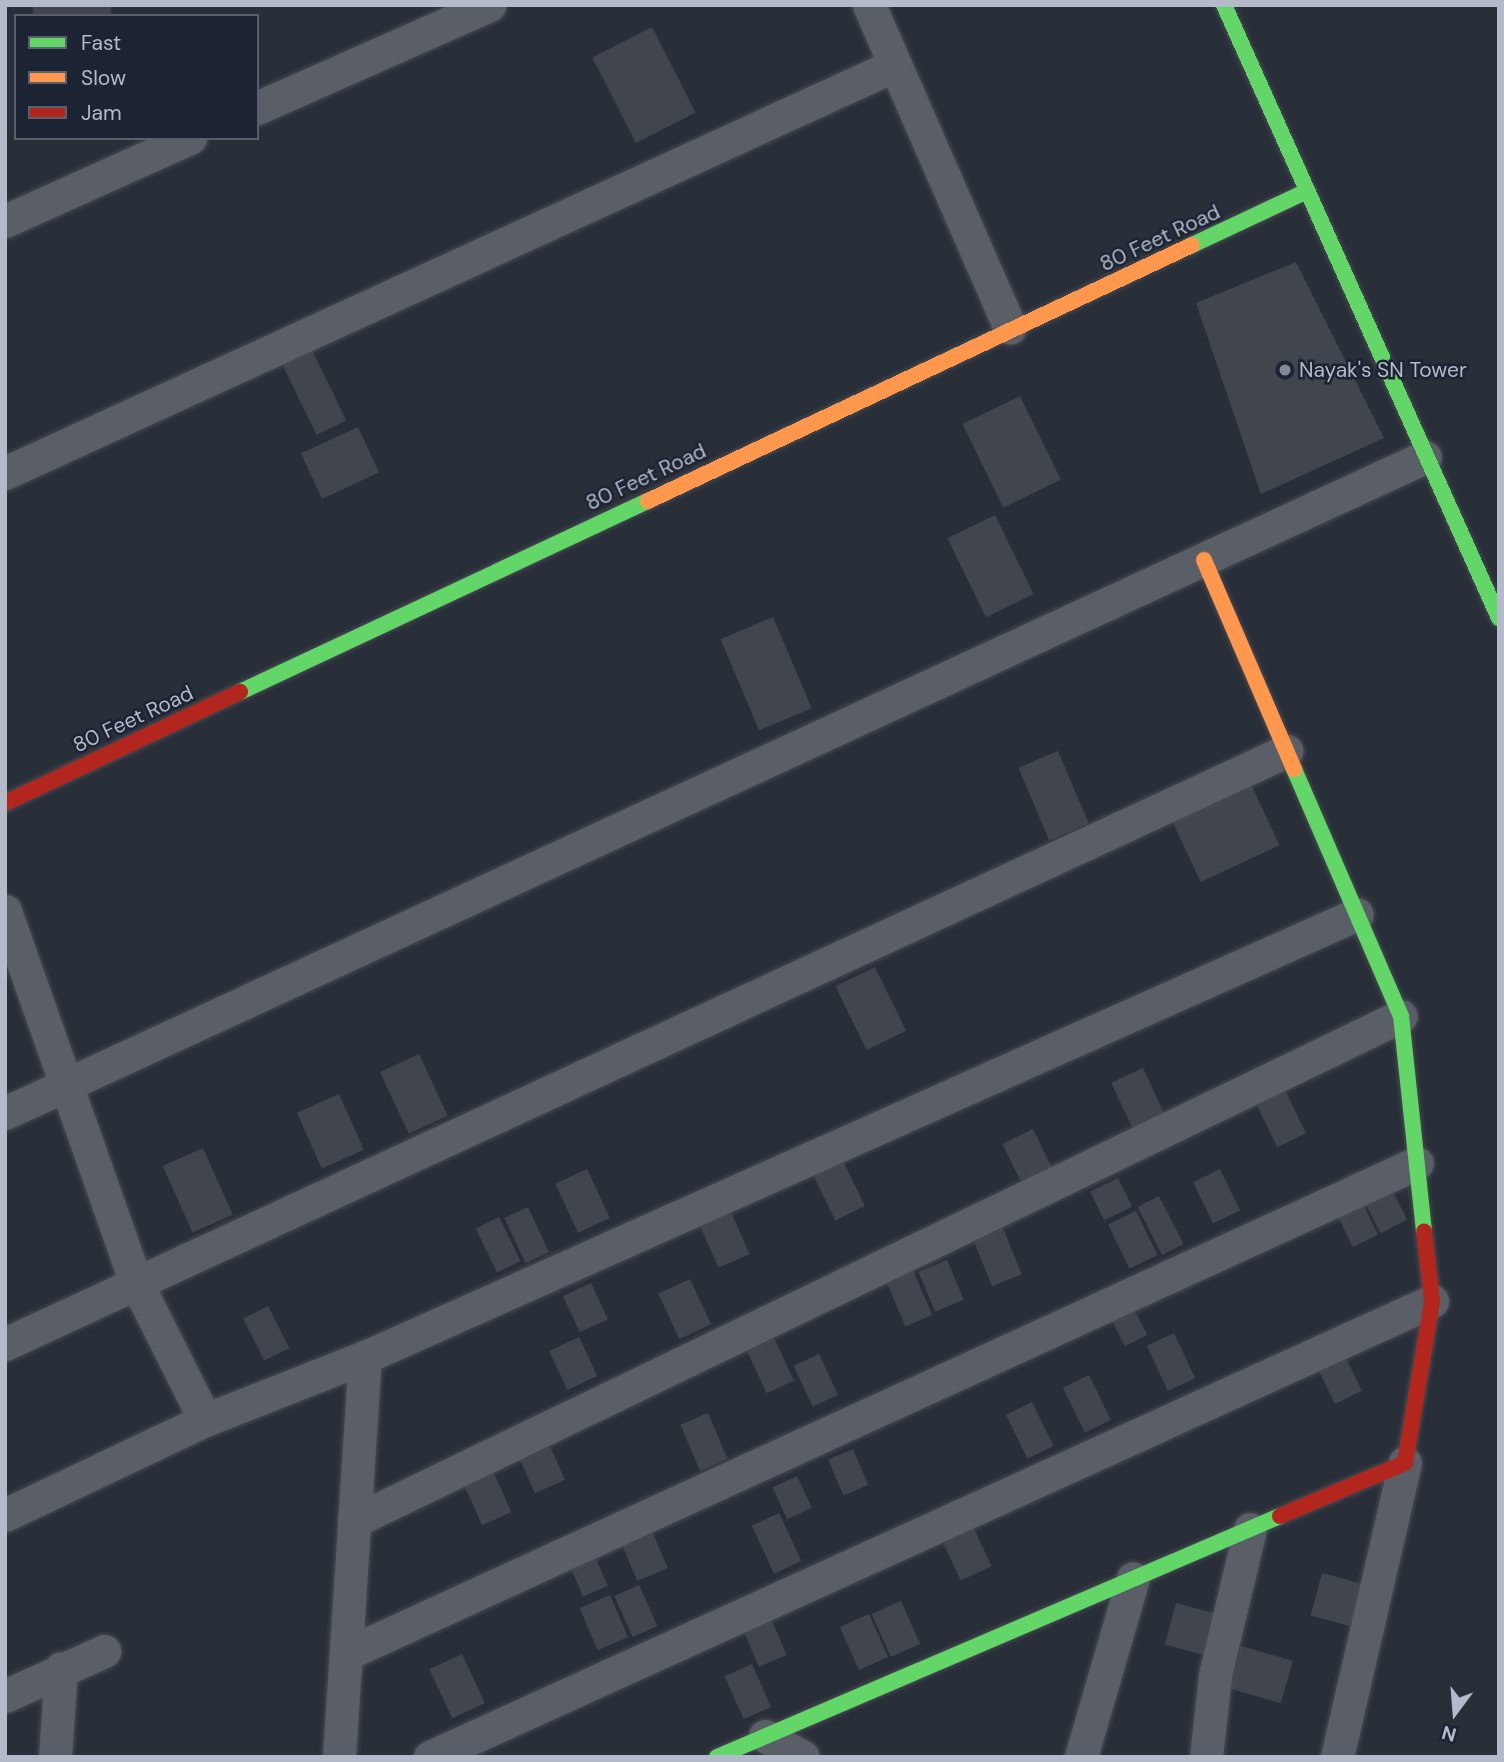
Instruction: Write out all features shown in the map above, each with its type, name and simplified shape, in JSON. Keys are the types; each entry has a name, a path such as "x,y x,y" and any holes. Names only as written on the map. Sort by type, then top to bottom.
{"street":[{"path":"259,107 489,5"},
{"path":"869,5 1010,328"},
{"path":"1224,5 1305,192 1499,618"},
{"path":"5,473 895,65"},
{"path":"5,221 186,140"},
{"name":"80 Feet Road","path":"5,803 1010,328 1305,192"},
{"path":"5,1113 1425,457"},
{"path":"1204,560 1401,1016 1432,1301 1405,1463 1337,1757"},
{"path":"5,1344 1286,751"},
{"path":"5,911 136,1282 205,1420"},
{"path":"5,1515 205,1420 365,1357 1357,914"},
{"path":"354,1521 1401,1016"},
{"path":"346,1654 1417,1163"},
{"path":"430,1757 1432,1301"},
{"path":"340,1757 365,1357"},
{"path":"717,1757 1405,1463"},
{"path":"1206,1757 1215,1675 1250,1529"},
{"path":"1081,1757 1133,1578"},
{"path":"5,1696 61,1668 104,1651"},
{"path":"55,1757 61,1668"},
{"path":"765,1736 803,1757"}],"building":[{"path":"33,5 111,5 111,14 33,14"},
{"path":"652,27 696,113 636,143 592,57"},
{"name":"Nayak's SN Tower","path":"1296,262 1384,438 1261,494 1196,303"},
{"path":"309,344 346,420 317,435 279,358"},
{"path":"1020,396 1061,480 1003,508 962,424"},
{"path":"358,427 379,472 322,499 301,454"},
{"path":"995,515 1034,594 986,617 947,538"},
{"path":"773,617 812,708 759,730 721,639"},
{"path":"1058,751 1089,824 1049,841 1018,768"},
{"path":"1249,780 1279,845 1201,882 1170,817"},
{"path":"875,967 906,1031 867,1050 835,986"},
{"path":"419,1054 448,1116 409,1134 380,1072"},
{"path":"1143,1068 1165,1115 1133,1130 1111,1083"},
{"path":"1285,1090 1306,1133 1277,1147 1256,1104"},
{"path":"339,1094 364,1150 322,1168 297,1113"},
{"path":"1033,1129 1054,1172 1023,1187 1002,1144"},
{"path":"203,1148 233,1215 192,1233 163,1166"},
{"path":"843,1161 865,1206 835,1220 813,1175"},
{"path":"587,1169 610,1218 578,1233 555,1184"},
{"path":"1220,1169 1240,1210 1213,1223 1193,1182"},
{"path":"1118,1178 1132,1207 1104,1220 1090,1192"},
{"path":"1389,1184 1407,1220 1380,1233 1362,1198"},
{"path":"1159,1196 1184,1244 1162,1255 1138,1207"},
{"path":"1360,1198 1378,1235 1353,1247 1335,1210"},
{"path":"528,1207 549,1252 526,1263 504,1218"},
{"path":"1136,1211 1157,1255 1130,1269 1108,1225"},
{"path":"731,1212 750,1254 719,1268 700,1226"},
{"path":"499,1217 520,1261 497,1272 476,1228"},
{"path":"1003,1228 1022,1274 992,1286 973,1240"},
{"path":"947,1260 964,1300 935,1312 918,1272"},
{"path":"913,1270 932,1315 905,1326 886,1281"},
{"path":"690,1279 711,1324 679,1339 658,1294"},
{"path":"591,1283 608,1319 580,1332 563,1296"},
{"path":"268,1306 289,1348 264,1361 243,1319"},
{"path":"1134,1309 1147,1335 1125,1346 1112,1320"},
{"path":"1174,1333 1195,1378 1168,1391 1147,1346"},
{"path":"579,1337 597,1376 567,1390 549,1351"},
{"path":"774,1338 794,1381 767,1393 747,1351"},
{"path":"819,1354 838,1395 813,1407 794,1366"},
{"path":"1344,1354 1362,1391 1335,1404 1317,1367"},
{"path":"1089,1375 1111,1420 1085,1433 1063,1388"},
{"path":"1032,1402 1053,1446 1027,1459 1006,1415"},
{"path":"708,1413 728,1459 700,1471 680,1425"},
{"path":"550,1446 565,1480 535,1493 520,1459"},
{"path":"853,1449 868,1485 843,1495 828,1460"},
{"path":"493,1471 511,1512 482,1525 464,1484"},
{"path":"797,1476 812,1508 787,1519 773,1487"},
{"path":"779,1513 801,1561 774,1574 752,1526"},
{"path":"970,1520 992,1566 961,1581 939,1534"},
{"path":"649,1524 668,1568 637,1581 619,1537"},
{"path":"592,1550 608,1586 583,1597 567,1561"},
{"path":"1322,1573 1367,1585 1356,1628 1311,1616"},
{"path":"639,1585 657,1626 633,1637 614,1596"},
{"path":"610,1595 628,1637 598,1650 580,1608"},
{"path":"901,1601 920,1644 891,1657 872,1614"},
{"path":"1176,1603 1217,1614 1205,1655 1165,1645"},
{"path":"767,1609 787,1655 759,1667 739,1621"},
{"path":"869,1614 888,1657 859,1670 840,1627"},
{"path":"1241,1646 1293,1661 1281,1703 1229,1688"},
{"path":"462,1654 485,1703 452,1718 429,1669"},
{"path":"752,1664 771,1707 744,1719 725,1676"}],"traffic: fast":[{"path":"1224,5 1499,618"},
{"path":"1192,245 1305,192"},
{"path":"240,692 648,501"},
{"path":"1294,769 1401,1016 1424,1231"},
{"path":"717,1757 1280,1516"}],"traffic: slow":[{"path":"648,501 1192,245"},
{"path":"1204,560 1294,769"}],"traffic: jam":[{"path":"5,803 240,692"},
{"path":"1280,1516 1405,1463 1432,1301 1424,1231"}],"place":[{"name":"Nayak's SN Tower","path":"1285,370"}]}
